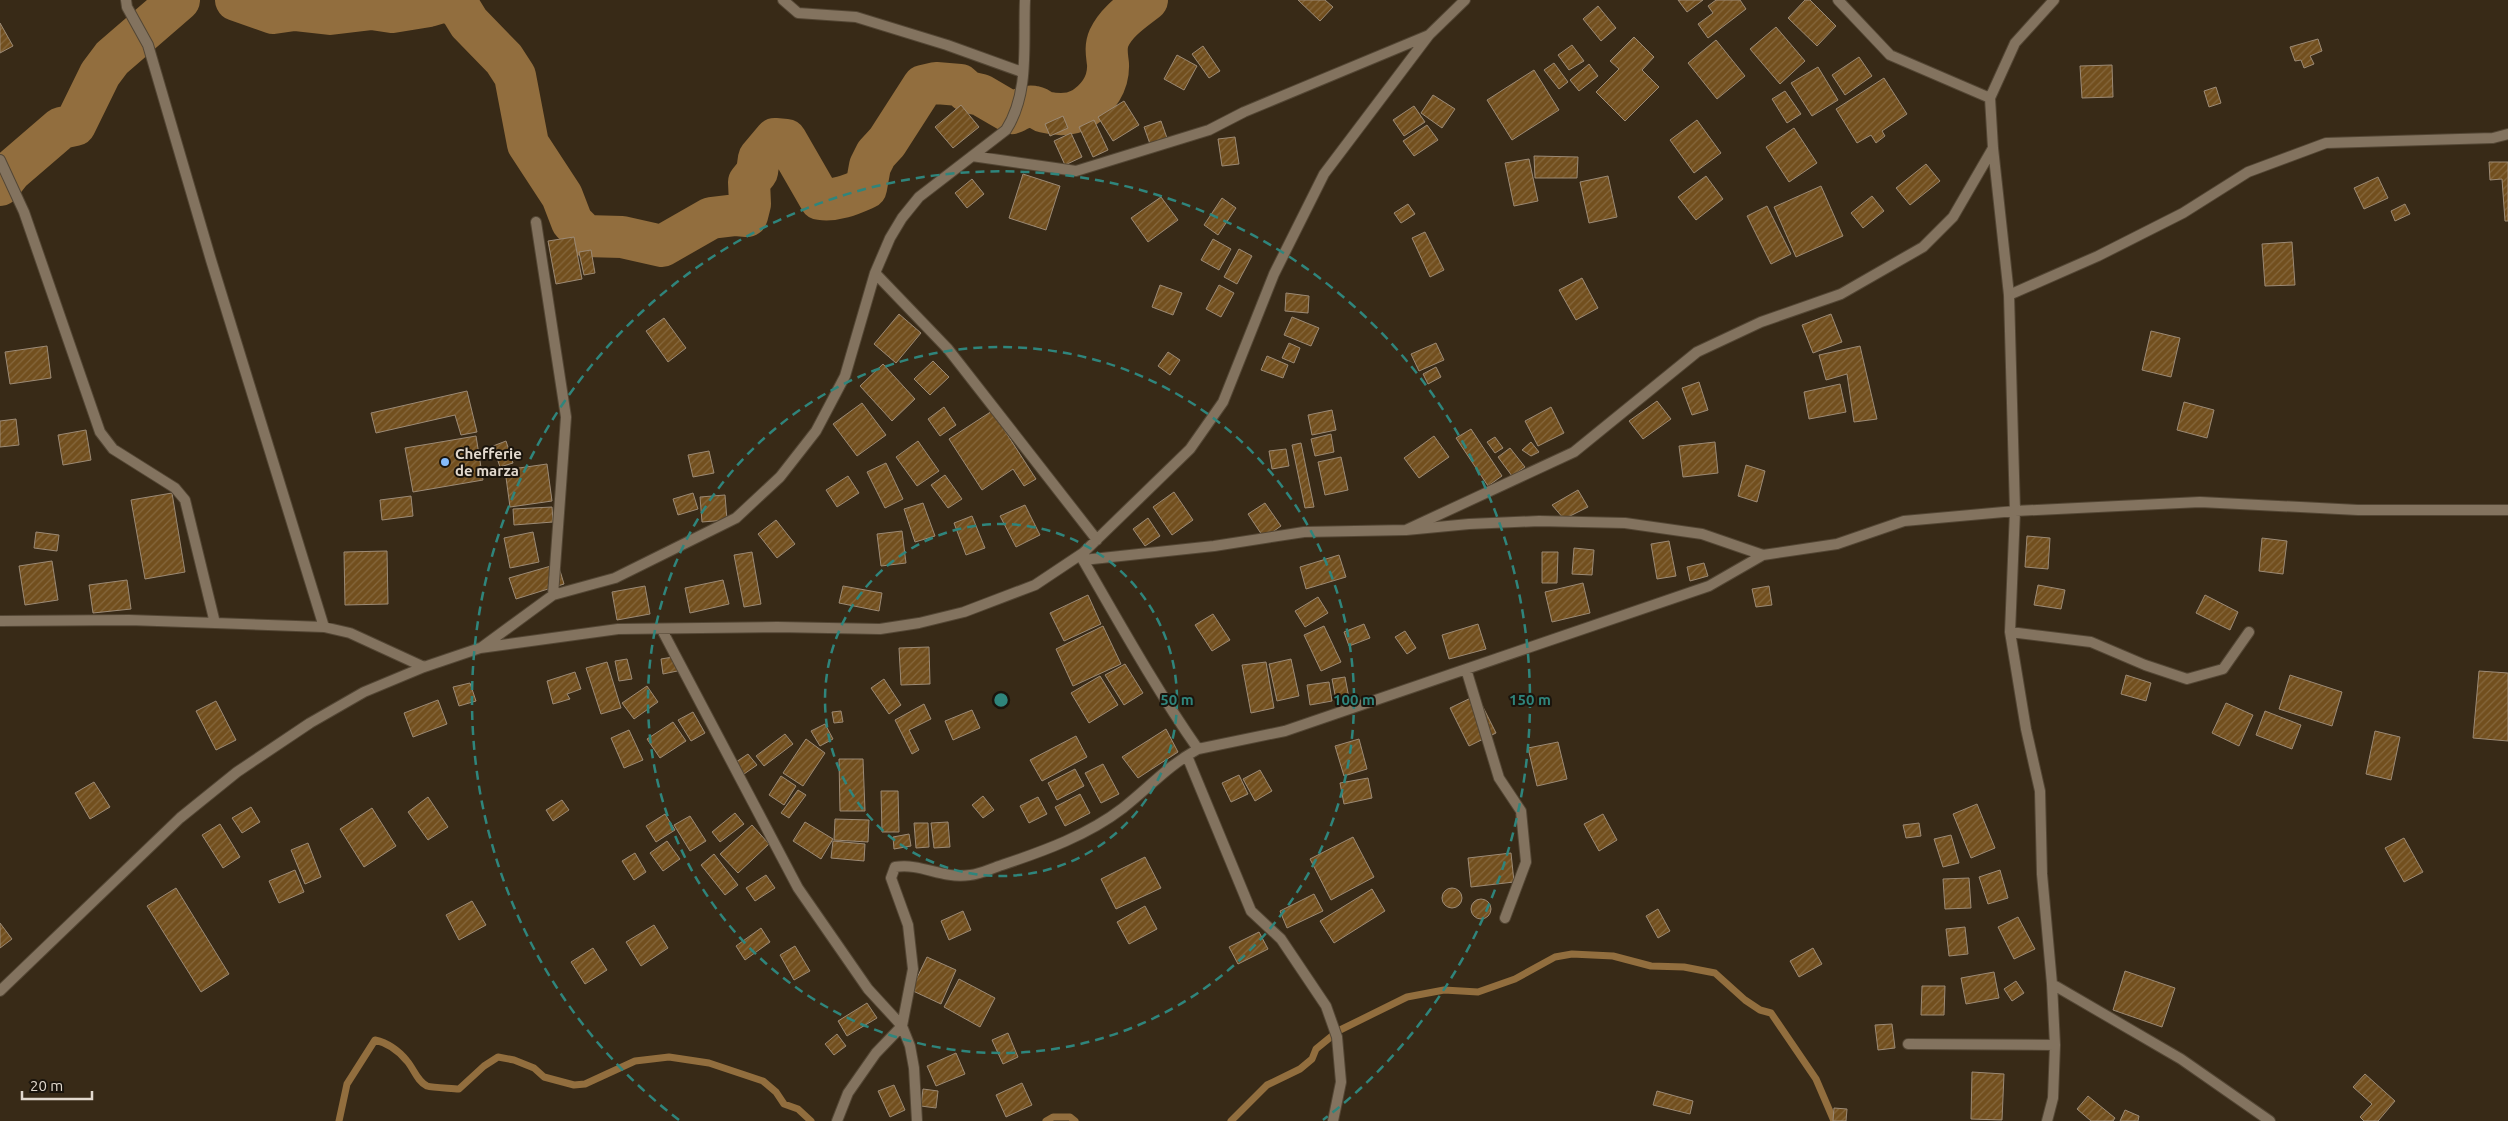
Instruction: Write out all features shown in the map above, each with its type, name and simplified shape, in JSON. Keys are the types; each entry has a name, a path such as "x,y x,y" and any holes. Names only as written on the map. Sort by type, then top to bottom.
{"street":[{"path":"784,0 798,13 856,16 1022,72"},
{"path":"480,648 553,595 615,578 736,518 780,477 816,431 845,376 876,273 890,238 902,218 919,197 1006,130 1016,112 1022,72 1026,0"},
{"path":"0,991 180,818 237,772 310,723 356,696 424,666 480,648 618,630 777,627 880,629 919,623 964,612 1035,585 1083,556 1190,449 1223,402 1274,274 1324,174 1430,35 1465,0"},
{"path":"1838,0 1890,55 1990,98"},
{"path":"2047,1121 2053,1098 2055,1045 2052,984 2042,874 2040,790 2026,729 2010,632 2015,511 2009,294 1993,148 1990,98 2015,43 2054,0"},
{"path":"126,4 148,45 211,260 324,627"},
{"path":"972,156 1076,171 1209,130 1244,112 1430,35"},
{"path":"2009,294 2098,256 2183,213 2248,172 2326,143 2494,138 2508,134"},
{"path":"1406,530 1574,452 1698,352 1761,322 1840,294 1923,247 1953,216 1993,148"},
{"path":"0,160 24,212 100,432 113,449 175,488 185,500 215,623"},
{"path":"536,222 566,418 553,595"},
{"path":"876,273 948,349 1098,540"},
{"path":"837,1121 848,1093 876,1053 902,1026 913,969 908,925 890,878 895,867 910,865 946,876 971,875 1030,856 1084,833 1123,808 1159,775 1198,749 1285,731 1709,586 1763,555 1837,544 1904,521 2015,511 2200,502 2358,510 2508,510"},
{"path":"1083,556 1214,546 1304,532 1406,530 1469,524 1539,521 1625,523 1702,534 1763,555"},
{"path":"1083,556 1169,708 1198,749"},
{"path":"0,621 128,620 324,627 350,633 424,666"},
{"path":"662,630 798,888 868,989 902,1026 910,1046 914,1068 917,1121"},
{"path":"2010,632 2091,642 2145,665 2187,678 2223,669 2249,632"},
{"path":"1466,669 1499,778 1521,810 1526,862 1504,918"},
{"path":"1186,756 1251,911 1281,940 1326,1006 1337,1036 1341,1082 1333,1121"},
{"path":"2052,984 2180,1060 2270,1121"},
{"path":"1908,1044 2055,1045"}],"building":[{"path":"1298,0 1325,0 1333,7 1320,21"},
{"path":"1678,0 1703,0 1687,12"},
{"path":"1716,0 1740,0 1746,9 1708,38 1698,24 1713,13 1708,6"},
{"path":"1805,0 1810,0 1836,26 1817,46 1788,18"},
{"path":"1598,6 1616,28 1601,41 1583,19"},
{"path":"0,23 13,46 0,53"},
{"path":"1776,27 1805,61 1780,84 1750,49"},
{"path":"1634,37 1654,57 1642,70 1659,87 1625,121 1596,92 1619,69 1610,61"},
{"path":"2318,39 2322,51 2310,56 2314,64 2304,68 2301,60 2295,61 2290,47"},
{"path":"1716,40 1745,76 1717,99 1688,63"},
{"path":"1572,45 1584,61 1569,70 1558,55"},
{"path":"1203,46 1220,71 1209,78 1192,54"},
{"path":"1177,55 1197,66 1184,90 1164,79"},
{"path":"1859,57 1872,76 1845,95 1832,75"},
{"path":"1554,63 1568,82 1559,89 1544,70"},
{"path":"1589,64 1598,76 1579,91 1570,80"},
{"path":"2112,65 2113,97 2082,98 2080,66"},
{"path":"1818,67 1838,100 1812,116 1791,83"},
{"path":"1534,70 1559,110 1512,140 1487,100"},
{"path":"1884,78 1907,114 1882,131 1885,136 1876,143 1871,135 1857,143 1836,109"},
{"path":"2216,87 2221,103 2209,107 2204,91"},
{"path":"1785,91 1801,114 1787,123 1772,99"},
{"path":"1433,95 1455,109 1442,128 1421,113"},
{"path":"1124,101 1139,125 1113,141 1098,117"},
{"path":"961,105 979,127 953,148 935,127"},
{"path":"1414,106 1425,122 1404,136 1393,120"},
{"path":"1063,116 1068,128 1050,136 1045,124"},
{"path":"1094,120 1108,150 1093,157 1079,127"},
{"path":"1697,120 1721,153 1694,173 1670,140"},
{"path":"1161,121 1167,138 1150,144 1144,127"},
{"path":"1427,125 1438,140 1414,156 1403,141"},
{"path":"1794,128 1817,163 1789,182 1766,147"},
{"path":"1071,133 1082,157 1065,165 1054,141"},
{"path":"1235,137 1239,164 1222,166 1218,139"},
{"path":"1534,156 1578,157 1577,178 1535,178"},
{"path":"1529,159 1538,201 1514,206 1505,163"},
{"path":"2489,162 2508,162 2508,221 2505,221 2502,179 2490,180"},
{"path":"1926,164 1940,181 1910,205 1896,188"},
{"path":"1023,174 1060,186 1046,230 1009,218"},
{"path":"1608,176 1617,217 1589,223 1580,182"},
{"path":"1706,176 1723,199 1696,220 1678,197"},
{"path":"2378,177 2388,198 2364,209 2354,188"},
{"path":"972,179 984,194 967,208 955,193"},
{"path":"1821,186 1843,236 1796,257 1774,207"},
{"path":"1872,196 1884,211 1863,228 1851,213"},
{"path":"1161,197 1178,220 1148,242 1131,218"},
{"path":"1222,198 1236,208 1218,235 1204,225"},
{"path":"1408,204 1415,214 1401,223 1394,213"},
{"path":"2405,204 2410,214 2395,221 2391,211"},
{"path":"1767,206 1791,254 1771,264 1747,216"},
{"path":"1425,232 1444,270 1430,277 1412,238"},
{"path":"574,237 582,279 556,284 548,241"},
{"path":"1213,239 1231,249 1219,270 1201,260"},
{"path":"2292,242 2295,285 2265,286 2262,244"},
{"path":"1239,249 1252,256 1237,284 1224,277"},
{"path":"591,250 595,273 584,275 579,252"},
{"path":"1582,278 1598,308 1576,320 1559,290"},
{"path":"1160,285 1182,293 1173,315 1152,307"},
{"path":"1219,285 1234,293 1221,317 1206,309"},
{"path":"1286,293 1309,296 1308,313 1285,311"},
{"path":"899,314 921,333 896,363 874,344"},
{"path":"1831,314 1842,342 1813,353 1802,325"},
{"path":"1292,317 1319,328 1311,346 1284,335"},
{"path":"664,318 686,348 668,362 646,331"},
{"path":"2151,331 2180,338 2171,377 2142,370"},
{"path":"1289,343 1300,348 1294,363 1282,358"},
{"path":"1436,343 1444,360 1419,371 1411,354"},
{"path":"47,346 51,378 10,384 5,352"},
{"path":"1860,346 1877,419 1854,422 1847,374 1826,380 1819,355"},
{"path":"1168,352 1180,360 1170,375 1158,366"},
{"path":"1267,356 1288,365 1283,378 1261,370"},
{"path":"933,361 949,377 930,395 914,379"},
{"path":"883,364 915,399 892,421 860,386"},
{"path":"1436,367 1441,377 1428,384 1423,374"},
{"path":"1699,382 1708,410 1692,415 1682,388"},
{"path":"1840,384 1846,412 1809,419 1804,392"},
{"path":"467,391 477,432 461,435 455,415 376,433 371,413"},
{"path":"1657,401 1671,419 1643,439 1629,421"},
{"path":"2184,402 2214,410 2207,438 2177,430"},
{"path":"862,403 886,435 857,456 833,424"},
{"path":"944,407 956,425 940,436 928,419"},
{"path":"1551,407 1564,433 1538,446 1525,421"},
{"path":"1332,410 1336,430 1312,435 1308,415"},
{"path":"992,411 1036,479 1024,486 1013,469 982,490 949,439"},
{"path":"16,419 19,445 0,447 0,421"},
{"path":"1471,429 1502,476 1488,486 1456,438"},
{"path":"86,430 91,460 63,465 58,435"},
{"path":"1331,434 1334,452 1315,456 1311,439"},
{"path":"476,436 483,480 413,492 405,448"},
{"path":"1434,436 1449,457 1419,478 1404,458"},
{"path":"1495,437 1503,448 1495,453 1487,442"},
{"path":"506,441 513,463 500,467 493,446"},
{"path":"918,441 939,471 917,486 896,457"},
{"path":"1531,442 1539,452 1531,456 1522,450"},
{"path":"1715,442 1718,473 1683,477 1679,446"},
{"path":"1301,443 1314,507 1305,508 1292,445"},
{"path":"1510,448 1525,467 1512,476 1498,457"},
{"path":"1286,449 1289,466 1272,469 1269,451"},
{"path":"709,451 714,473 693,477 688,455"},
{"path":"1341,457 1348,490 1325,495 1318,462"},
{"path":"886,463 903,499 885,508 867,472"},
{"path":"547,464 552,501 510,507 505,470"},
{"path":"1746,465 1765,471 1757,502 1738,496"},
{"path":"945,475 962,499 948,508 931,485"},
{"path":"848,476 859,493 837,507 826,490"},
{"path":"1578,490 1588,507 1564,519 1552,505"},
{"path":"1174,492 1193,520 1172,535 1153,507"},
{"path":"172,493 185,572 145,579 131,500"},
{"path":"693,493 698,509 678,515 673,499"},
{"path":"725,495 727,520 702,522 700,497"},
{"path":"411,496 413,516 382,520 380,500"},
{"path":"923,503 935,536 915,542 904,509"},
{"path":"1265,503 1281,526 1264,538 1248,514"},
{"path":"1025,505 1040,535 1016,547 1000,516"},
{"path":"552,507 553,522 514,525 513,509"},
{"path":"972,516 985,548 966,555 954,523"},
{"path":"1148,518 1160,536 1145,546 1133,529"},
{"path":"776,520 795,544 777,558 758,534"},
{"path":"902,531 906,563 881,566 877,534"},
{"path":"36,532 59,535 57,551 34,548"},
{"path":"533,532 539,562 510,568 504,538"},
{"path":"2027,536 2050,538 2048,569 2025,567"},
{"path":"2262,538 2287,541 2283,574 2259,571"},
{"path":"1669,541 1676,576 1657,579 1651,544"},
{"path":"1574,548 1594,550 1592,575 1572,574"},
{"path":"387,551 388,604 345,605 344,552"},
{"path":"752,552 761,604 744,607 734,555"},
{"path":"1542,552 1558,552 1557,583 1542,583"},
{"path":"1339,555 1346,577 1306,589 1300,567"},
{"path":"52,561 58,600 25,605 19,566"},
{"path":"1704,563 1708,576 1690,581 1687,567"},
{"path":"558,564 564,584 516,599 509,578"},
{"path":"127,580 131,609 93,613 89,585"},
{"path":"723,580 729,604 690,613 685,588"},
{"path":"1583,583 1590,613 1552,622 1545,592"},
{"path":"2038,585 2065,590 2061,609 2034,605"},
{"path":"645,586 650,614 617,620 612,592"},
{"path":"843,586 882,593 879,611 839,603"},
{"path":"1769,586 1772,605 1756,607 1752,589"},
{"path":"1088,595 1101,624 1064,641 1050,613"},
{"path":"2205,595 2238,612 2230,630 2196,613"},
{"path":"1318,597 1328,613 1305,627 1295,611"},
{"path":"1213,614 1230,640 1212,651 1195,625"},
{"path":"1364,624 1370,638 1349,646 1344,632"},
{"path":"1478,624 1486,649 1449,659 1442,635"},
{"path":"1103,626 1121,664 1073,686 1056,649"},
{"path":"1324,626 1341,662 1321,671 1304,635"},
{"path":"1405,631 1416,648 1407,654 1395,637"},
{"path":"929,647 930,684 901,685 899,648"},
{"path":"679,656 682,670 663,674 661,659"},
{"path":"627,659 632,679 619,681 615,661"},
{"path":"1291,659 1299,696 1277,701 1269,664"},
{"path":"607,662 621,708 601,714 586,668"},
{"path":"1266,662 1274,708 1251,713 1242,665"},
{"path":"1125,664 1143,693 1124,705 1105,675"},
{"path":"2479,671 2508,673 2508,741 2473,738"},
{"path":"575,672 581,689 567,694 570,699 553,704 547,681"},
{"path":"2126,675 2151,683 2146,701 2121,694"},
{"path":"2290,675 2342,692 2332,726 2279,709"},
{"path":"1100,676 1118,705 1089,723 1071,693"},
{"path":"1345,677 1349,698 1336,700 1332,679"},
{"path":"884,679 901,705 889,714 871,688"},
{"path":"1329,682 1332,701 1310,705 1307,685"},
{"path":"470,683 476,701 459,706 453,687"},
{"path":"647,686 658,702 634,719 622,703"},
{"path":"1477,695 1496,733 1469,746 1450,708"},
{"path":"438,700 447,724 413,737 404,713"},
{"path":"216,701 236,740 216,750 196,711"},
{"path":"2226,703 2253,715 2239,746 2212,733"},
{"path":"924,704 931,719 909,730 919,750 912,754 895,720"},
{"path":"972,710 980,728 953,740 945,721"},
{"path":"841,711 843,722 834,723 832,712"},
{"path":"2265,711 2301,725 2292,749 2256,735"},
{"path":"693,712 705,733 691,741 678,720"},
{"path":"673,722 686,741 660,758 647,739"},
{"path":"825,724 833,739 820,746 811,731"},
{"path":"1166,729 1178,752 1138,778 1122,757"},
{"path":"629,730 643,760 624,768 611,738"},
{"path":"2375,731 2400,737 2391,780 2366,774"},
{"path":"785,734 793,744 764,766 756,756"},
{"path":"1076,736 1087,757 1042,781 1030,760"},
{"path":"806,739 825,753 803,786 783,773"},
{"path":"1359,739 1367,769 1344,776 1335,746"},
{"path":"1558,742 1567,779 1537,786 1528,748"},
{"path":"748,754 757,765 744,774 736,762"},
{"path":"839,759 863,759 865,811 840,811"},
{"path":"1103,764 1119,794 1101,803 1085,773"},
{"path":"1075,769 1084,786 1057,800 1048,783"},
{"path":"1260,770 1272,791 1255,801 1243,779"},
{"path":"1239,775 1248,794 1231,802 1222,783"},
{"path":"781,776 796,786 784,805 769,795"},
{"path":"1368,778 1372,798 1344,804 1340,783"},
{"path":"94,782 110,807 90,819 75,793"},
{"path":"798,790 806,795 789,818 781,813"},
{"path":"881,791 898,791 899,832 882,832"},
{"path":"1080,794 1090,813 1065,826 1055,807"},
{"path":"983,796 994,810 983,818 972,805"},
{"path":"428,797 448,827 428,840 408,812"},
{"path":"1038,797 1047,814 1029,823 1020,806"},
{"path":"562,800 569,810 553,821 546,810"},
{"path":"1977,804 1995,848 1971,858 1953,814"},
{"path":"251,807 260,822 242,833 232,818"},
{"path":"372,808 396,846 364,867 340,829"},
{"path":"735,813 744,824 720,842 712,832"},
{"path":"665,814 675,830 656,842 646,826"},
{"path":"1603,814 1617,840 1599,851 1584,824"},
{"path":"690,816 706,841 690,851 674,825"},
{"path":"835,819 869,820 868,842 834,840"},
{"path":"805,822 833,839 821,859 793,841"},
{"path":"948,822 950,847 934,848 931,823"},
{"path":"914,823 928,823 929,847 916,848"},
{"path":"1919,823 1921,836 1906,838 1903,825"},
{"path":"220,824 240,857 223,868 202,835"},
{"path":"752,825 769,844 738,873 720,854"},
{"path":"909,834 911,846 894,849 893,837"},
{"path":"1951,835 1959,863 1943,867 1934,839"},
{"path":"1353,837 1374,877 1331,900 1310,859"},
{"path":"2404,838 2423,872 2404,882 2385,848"},
{"path":"667,841 680,859 663,871 650,853"},
{"path":"833,841 865,844 864,861 831,858"},
{"path":"308,843 321,877 305,884 291,850"},
{"path":"635,853 646,872 634,880 622,861"},
{"path":"1511,853 1514,882 1471,887 1468,858"},
{"path":"714,854 738,885 725,895 701,865"},
{"path":"1145,857 1161,888 1116,909 1101,879"},
{"path":"295,870 304,892 279,903 269,881"},
{"path":"2000,870 2008,898 1988,904 1979,877"},
{"path":"766,875 775,888 755,901 746,888"},
{"path":"1969,878 1971,908 1945,909 1943,879"},
{"path":"176,888 229,974 201,992 147,906"},
{"path":"1452,888 1459,891 1462,898 1459,905 1452,908 1445,905 1442,898 1445,891"},
{"path":"1372,889 1385,911 1334,943 1320,921"},
{"path":"1314,894 1323,911 1287,928 1280,911"},
{"path":"1481,899 1488,902 1491,909 1488,916 1481,919 1474,916 1471,909 1474,902"},
{"path":"472,901 486,925 459,940 446,915"},
{"path":"1145,906 1157,929 1129,944 1117,922"},
{"path":"1658,909 1670,931 1658,938 1646,916"},
{"path":"963,911 971,930 949,940 941,921"},
{"path":"2018,917 2035,949 2014,959 1998,927"},
{"path":"0,923 12,939 0,948"},
{"path":"654,925 668,948 641,966 626,942"},
{"path":"1965,927 1968,954 1949,956 1946,929"},
{"path":"761,928 770,942 745,960 736,946"},
{"path":"1259,932 1268,949 1238,964 1229,947"},
{"path":"795,946 810,971 794,980 780,955"},
{"path":"593,948 607,970 585,984 571,962"},
{"path":"1813,948 1822,964 1799,977 1790,961"},
{"path":"927,957 956,970 941,1004 911,990"},
{"path":"2125,971 2175,988 2162,1027 2113,1010"},
{"path":"1994,972 1999,998 1966,1004 1961,978"},
{"path":"959,979 995,998 980,1027 944,1007"},
{"path":"2016,981 2024,993 2012,1001 2004,989"},
{"path":"1922,986 1945,986 1944,1015 1921,1015"},
{"path":"867,1003 877,1018 847,1036 838,1021"},
{"path":"1892,1024 1895,1048 1878,1050 1875,1025"},
{"path":"1008,1033 1018,1057 1003,1064 992,1040"},
{"path":"837,1034 846,1046 834,1055 825,1044"},
{"path":"956,1053 965,1074 936,1086 927,1066"},
{"path":"1972,1072 2004,1074 2002,1120 1971,1119"},
{"path":"2365,1074 2395,1101 2378,1121 2364,1121 2360,1117 2372,1104 2353,1087"},
{"path":"1022,1083 1032,1105 1006,1117 996,1095"},
{"path":"894,1085 905,1110 890,1117 878,1091"},
{"path":"923,1089 938,1091 936,1108 921,1106"},
{"path":"1657,1091 1693,1101 1690,1114 1653,1105"},
{"path":"2088,1096 2115,1118 2113,1121 2091,1121 2077,1109"},
{"path":"1834,1108 1847,1109 1846,1121 1833,1121"},
{"path":"2125,1110 2139,1116 2138,1121 2120,1121"}],"waterway":[{"path":"0,185 11,171 61,128 75,125 100,74 112,58 179,0"},
{"path":"236,0 273,13 294,10 330,14 372,9 392,12 429,6 449,0 461,10 469,23 504,59 515,76 528,144 562,196 572,222 586,236 622,237 662,246 711,218 736,215 747,216 750,204 749,182 757,172 759,158 775,139 786,140 820,199 838,198 866,188 870,166 876,154 887,142 923,86 936,83 960,85 968,92 981,95 1012,113 1029,107 1059,114 1082,109 1098,95 1107,78 1107,45 1112,32 1116,26 1147,0"},
{"path":"1231,1121 1267,1085 1300,1069 1312,1059 1316,1049 1338,1031 1407,997 1444,990 1478,992 1515,979 1555,957 1572,954 1613,956 1651,966 1684,967 1715,973 1745,1000 1760,1010 1771,1013 1816,1079 1834,1121"},
{"path":"339,1121 347,1084 375,1040 389,1045 400,1054 424,1084 438,1088 459,1089 484,1066 498,1057 514,1060 534,1068 544,1077 574,1085 585,1084 635,1061 669,1057 709,1063 763,1081 776,1092 784,1104 798,1109 811,1121"},
{"path":"1046,1121 1053,1117 1070,1117 1075,1121"}],"place":[{"name":"Chefferie de marza","path":"445,462"}]}
